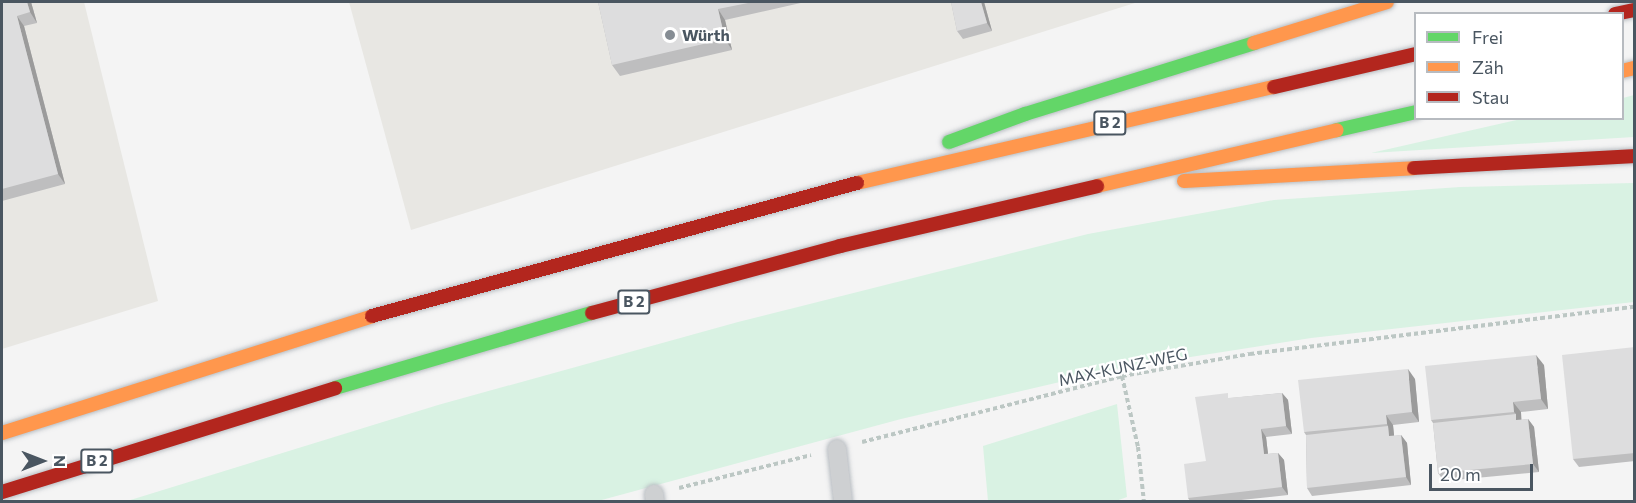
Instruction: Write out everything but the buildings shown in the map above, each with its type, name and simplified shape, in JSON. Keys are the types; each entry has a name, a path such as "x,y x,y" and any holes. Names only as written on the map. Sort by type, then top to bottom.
{"highway":[{"path":"805,195 1036,111 1387,2"},
{"name":"B 2","path":"2,433 371,317 805,195 1414,54"},
{"name":"B 2","path":"2,492 205,426 540,327 840,246 1414,112"},
{"path":"1078,189 1635,156"}],"lane":[{"path":"837,449 843,501"}],"path":[{"name":"MAX-KUNZ-WEG","path":"655,498 1122,376 1250,354 1635,307"},
{"path":"1122,376 1138,447 1144,501"}],"shaded area":[{"path":"2,2 84,2 158,301 2,349"},
{"path":"349,2 1138,2 411,230"}],"green space":[{"path":"1634,95 1634,137 1371,153 1517,120 1624,120 1624,98"},
{"path":"1634,183 1634,302 1311,338 1120,368 901,419 598,501 124,502 438,405 738,322 1088,234 1274,200 1460,187"},
{"path":"1117,404 1127,497 1113,502 988,501 983,446"}],"traffic: fast":[{"path":"949,142 1025,114 1254,43"},
{"path":"1337,130 1414,112"},
{"path":"335,388 592,313"}],"traffic: slow":[{"path":"1254,43 1387,2"},
{"path":"1624,70 1634,68"},
{"path":"857,183 1274,87"},
{"path":"1097,186 1337,130"},
{"path":"1184,181 1414,168"},
{"path":"2,433 372,316"}],"traffic: jam":[{"path":"1624,12 1634,10"},
{"path":"1274,87 1414,54"},
{"path":"1414,168 1634,156"},
{"path":"372,316 857,183"},
{"path":"592,313 840,246 1097,186"},
{"path":"2,492 335,388"}],"place":[{"name":"Würth","path":"670,35"}]}
